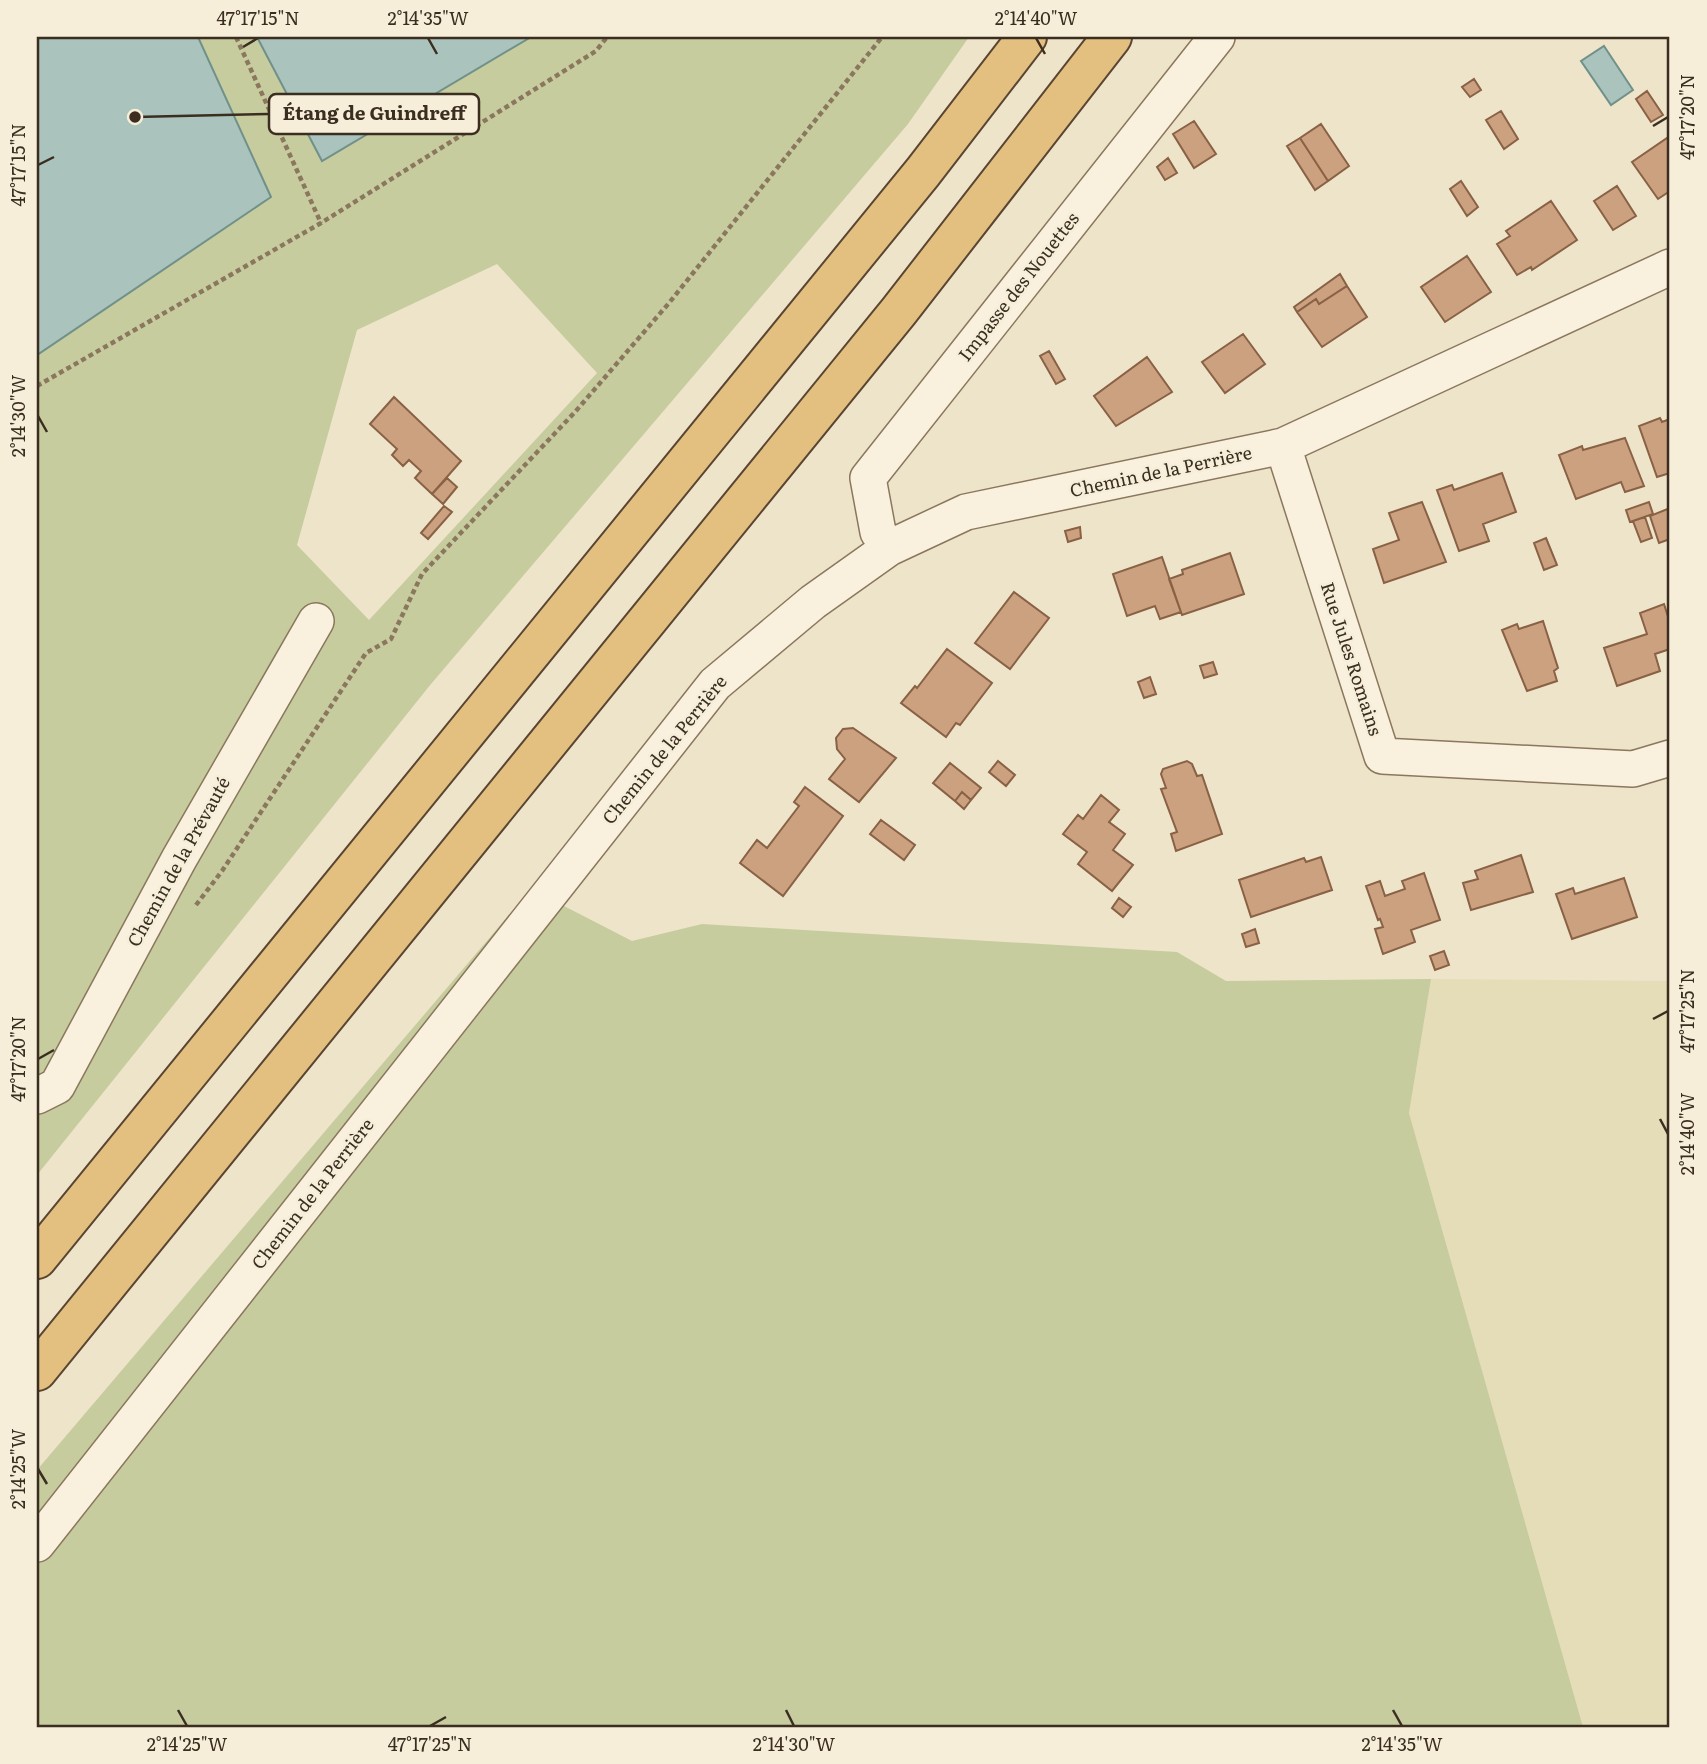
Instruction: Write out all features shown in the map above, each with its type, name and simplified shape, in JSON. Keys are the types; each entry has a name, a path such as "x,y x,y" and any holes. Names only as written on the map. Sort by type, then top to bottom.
{"highway":[{"path":"37,1259 915,182 1027,37"},
{"path":"37,1371 899,311 1112,37"}],"street":[{"name":"Impasse des Nouettes","path":"889,548 878,531 868,478 1217,37"},
{"name":"Chemin de la Perrière","path":"37,1544 715,684 813,602 889,548 966,512 1283,446 1670,267"},
{"name":"Rue Jules Romains","path":"1283,446 1382,756 1633,769 1670,758"},
{"name":"Chemin de la Prévauté","path":"37,1096 57,1086 179,859 316,621"}],"path":[{"path":"236,37 321,223"},
{"path":"37,386 321,223 596,51 607,37"},
{"path":"189,914 222,871 366,653 391,639 422,574 575,412 668,303 882,37"}],"shaded area":[{"path":"1431,979 1670,981 1670,1727 1583,1727 1409,1113"}],"green space":[{"path":"198,37 257,37 322,161 531,37 969,37 908,124 431,684 37,1175 37,355 270,197","holes":["497,264 597,373 369,620 297,545 357,330"]},
{"path":"531,889 632,941 702,924 1177,952 1226,981 1431,979 1409,1113 1583,1727 37,1727 37,1470"}],"water":[{"path":"37,37 198,37 271,197 37,355"},
{"path":"257,37 531,37 322,161"},
{"path":"1604,46 1633,90 1611,105 1581,61"}],"building":[{"path":"1474,79 1481,90 1470,97 1462,87"},
{"path":"1647,91 1663,115 1651,122 1636,99"},
{"path":"1501,111 1518,139 1504,149 1486,120"},
{"path":"1194,121 1216,154 1194,168 1173,134"},
{"path":"1321,124 1349,166 1328,181 1300,138"},
{"path":"1670,136 1670,191 1658,199 1632,162"},
{"path":"1300,138 1328,181 1315,190 1287,146"},
{"path":"1168,158 1177,173 1165,180 1157,167"},
{"path":"1461,181 1478,207 1467,216 1450,189"},
{"path":"1617,186 1636,216 1613,230 1594,201"},
{"path":"1551,201 1577,240 1532,270 1531,267 1517,275 1497,244 1510,236 1506,231"},
{"path":"1467,256 1491,292 1445,322 1421,287"},
{"path":"1340,274 1347,286 1319,304 1316,299 1297,312 1294,307"},
{"path":"1347,286 1367,317 1322,347 1297,312 1316,299 1319,304"},
{"path":"1243,334 1265,364 1225,393 1202,362"},
{"path":"1049,351 1065,379 1056,384 1040,356"},
{"path":"1147,357 1172,392 1116,426 1094,396"},
{"path":"394,397 461,461 432,494 415,478 421,471 409,460 403,466 392,455 397,449 370,424"},
{"path":"1660,418 1662,422 1670,419 1670,473 1657,477 1639,426"},
{"path":"1625,438 1644,486 1625,492 1621,482 1576,499 1559,455 1582,446 1583,450"},
{"path":"1502,473 1516,512 1483,524 1489,541 1459,551 1437,490 1452,485 1454,490"},
{"path":"447,478 457,487 443,504 432,494"},
{"path":"1422,502 1446,562 1384,583 1373,549 1399,540 1389,513"},
{"path":"1649,502 1653,514 1630,522 1626,510"},
{"path":"444,506 452,512 428,539 421,533"},
{"path":"1670,508 1670,539 1659,543 1650,516"},
{"path":"1645,517 1652,538 1641,542 1633,521"},
{"path":"1080,527 1081,538 1068,542 1065,531"},
{"path":"1546,538 1557,565 1544,570 1534,543"},
{"path":"1230,553 1244,594 1182,615 1169,579 1183,574 1182,570"},
{"path":"1162,557 1181,612 1160,619 1155,606 1127,616 1113,574"},
{"path":"1014,592 1049,618 1010,669 975,643"},
{"path":"1664,604 1670,623 1670,649 1655,654 1660,671 1617,686 1604,648 1647,634 1640,613"},
{"path":"1543,621 1558,668 1554,671 1557,681 1527,691 1502,630 1517,624 1519,629"},
{"path":"947,649 992,683 960,725 956,723 946,737 901,703 915,686 917,688"},
{"path":"1213,662 1217,674 1204,678 1200,666"},
{"path":"1150,677 1156,694 1144,698 1138,682"},
{"path":"853,728 896,758 859,802 829,779 845,759 837,749 836,738 843,729"},
{"path":"998,761 1015,775 1006,786 989,772"},
{"path":"1187,761 1192,764 1197,776 1202,775 1222,834 1176,851 1171,834 1177,832 1161,789 1166,788 1161,774 1163,769"},
{"path":"950,763 981,788 971,800 962,792 955,801 933,783"},
{"path":"805,787 843,816 783,896 740,863 757,840 767,848 799,806 794,802"},
{"path":"962,792 971,800 964,809 955,801"},
{"path":"1101,795 1119,810 1109,822 1125,834 1113,850 1133,865 1112,891 1078,864 1087,852 1063,834 1078,815 1083,819"},
{"path":"881,820 915,845 904,860 870,834"},
{"path":"1521,855 1533,892 1471,910 1463,883 1478,879 1475,871"},
{"path":"1321,857 1332,890 1251,917 1239,880 1304,858 1306,862"},
{"path":"1424,873 1440,920 1411,930 1415,942 1383,954 1375,929 1383,927 1366,886 1380,881 1385,896 1405,889 1402,881"},
{"path":"1624,878 1637,917 1572,939 1556,894 1573,888 1575,894"},
{"path":"1119,898 1131,907 1123,917 1112,908"},
{"path":"1255,929 1259,943 1246,947 1242,934"},
{"path":"1444,951 1449,965 1435,970 1430,956"}],"place":[{"name":"Étang de Guindreff","path":"135,117"}]}
